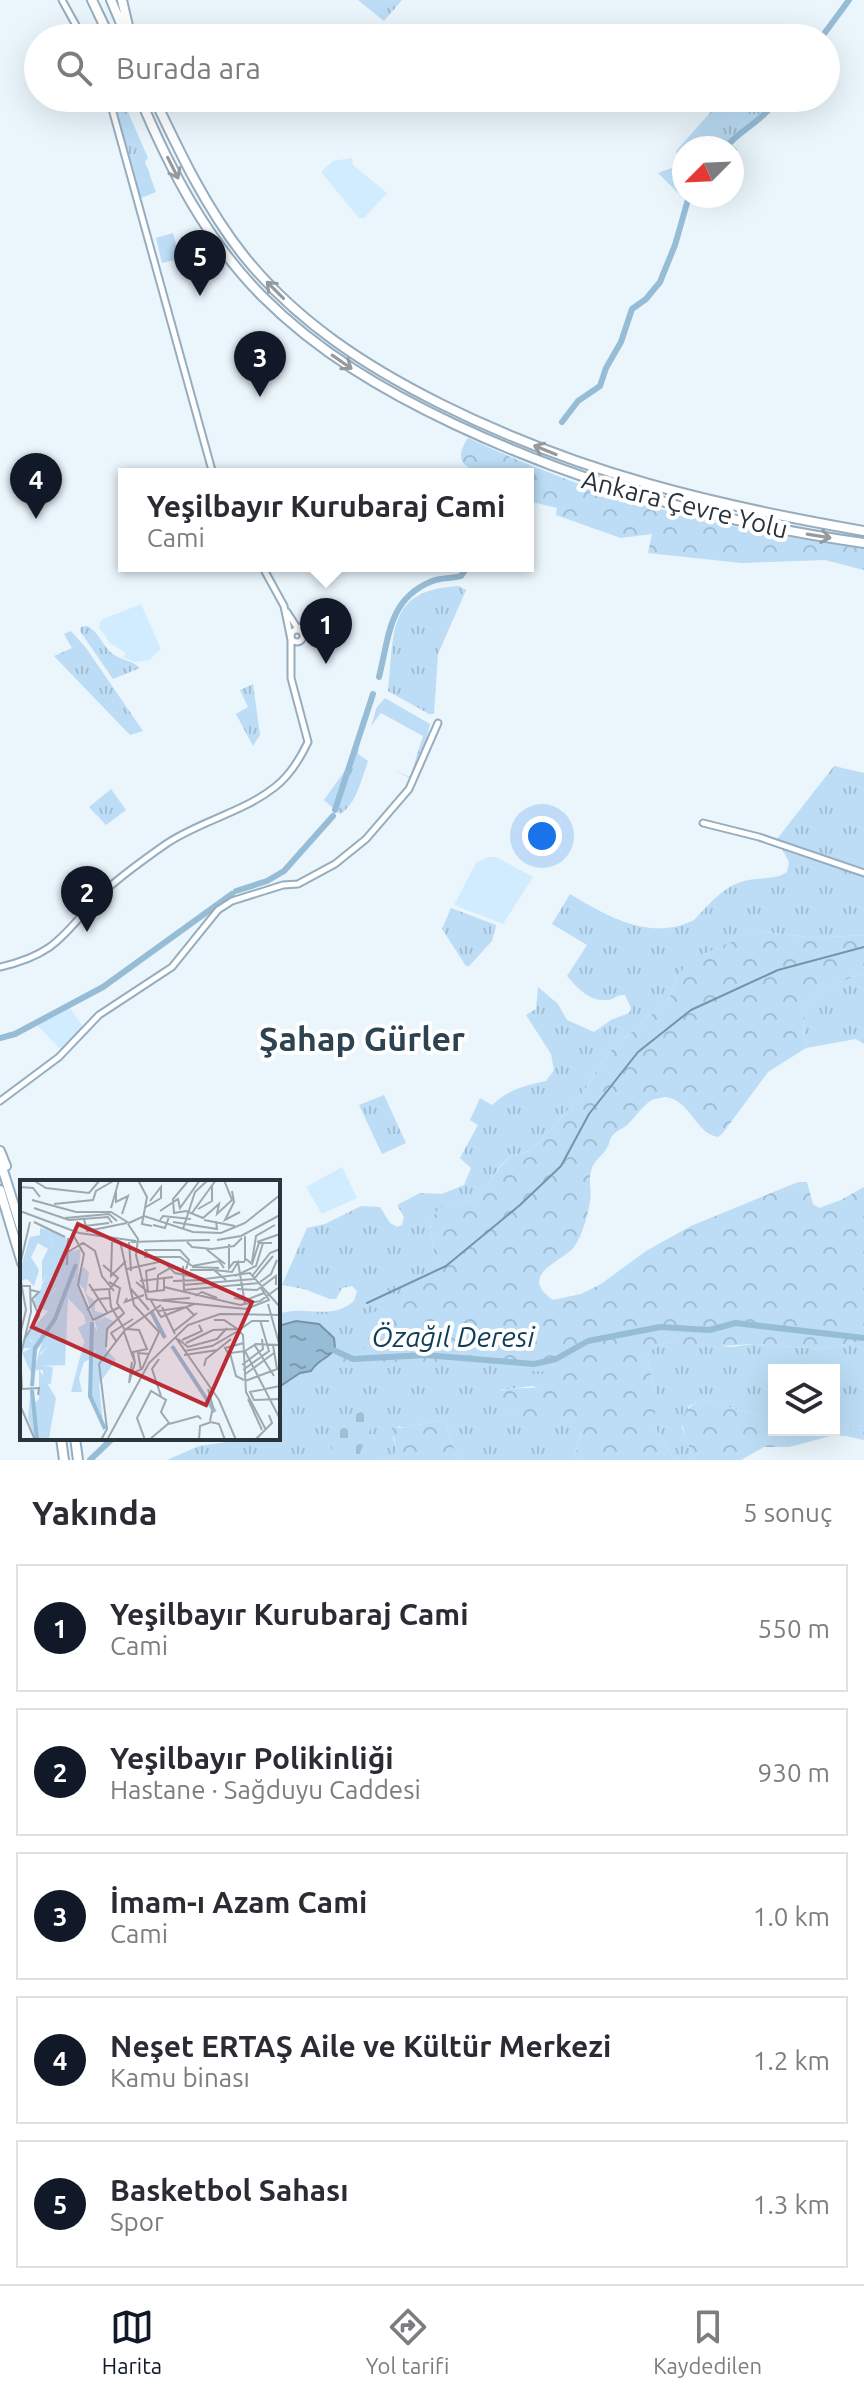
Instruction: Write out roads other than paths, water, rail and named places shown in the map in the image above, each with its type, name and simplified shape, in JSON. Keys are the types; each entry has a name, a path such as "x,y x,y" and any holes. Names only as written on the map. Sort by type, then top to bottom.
{"highway":[{"path":"92,0 105,24"},
{"path":"98,0 107,24"},
{"path":"111,0 123,24"},
{"path":"122,0 127,24"},
{"name":"Ankara Çevre Yolu","path":"146,112 202,220 240,271 282,315 358,373 476,435 576,476 652,501 723,519 864,543"},
{"name":"Ankara Çevre Yolu","path":"161,112 206,201 245,257 316,327 370,366 462,414 583,465 748,511 864,531"},
{"path":"0,1151 20,1206"},
{"path":"0,1161 20,1225"},
{"path":"0,1190 20,1256"},
{"path":"61,1440 64,1460"},
{"path":"72,1440 75,1460"}],"street":[{"path":"62,0 75,24"},
{"path":"113,112 211,468"},
{"path":"265,572 301,632 292,664"},
{"path":"0,967 36,957 58,942 105,891 163,846 246,805 286,776 308,742 294,694 291,640 284,606"},
{"path":"291,640 292,635 301,632"},
{"path":"291,640 299,642"},
{"path":"0,1101 59,1057 99,1015 157,979 178,962 219,909 232,901 269,889 298,884 335,864 365,840 409,789 438,723"},
{"path":"703,823 759,837 864,873"}],"water":[{"path":"296,1321 319,1324 334,1338 335,1348 311,1371 300,1373 282,1385 280,1384 280,1325"}],"waterway":[{"path":"831,24 849,0"},
{"path":"737,136 767,112"},
{"path":"562,422 578,401 600,386 621,342 632,309 646,299 660,282 686,208"},
{"path":"379,677 392,622 406,599 430,582 461,576 464,572"},
{"path":"335,810 373,694"},
{"path":"236,891 267,881 284,871 333,816"},
{"path":"0,1038 15,1034 103,987 232,894"},
{"path":"367,1303 446,1266 520,1205 561,1166 589,1114 638,1052 691,1010 778,970 864,947"},
{"name":"Özağıl Deresi","path":"329,1348 353,1359 425,1355 534,1364 556,1359 588,1341 660,1327 710,1330 735,1323 864,1338"},
{"name":"Özağıl Deresi","path":"90,1460 111,1440"}],"place":[{"name":"Basketbol Sahası","path":"200,296"},
{"name":"İmam-ı Azam Cami","path":"260,397"},
{"name":"Neşet ERTAŞ Aile ve Kültür Merkezi","path":"36,519"},
{"name":"Yeşilbayır Kurubaraj Cami","path":"326,664"},
{"name":"Yeşilbayır Polikinliği","path":"87,932"}],"district":[{"name":"Şahap Gürler","path":"362,1038"}]}
